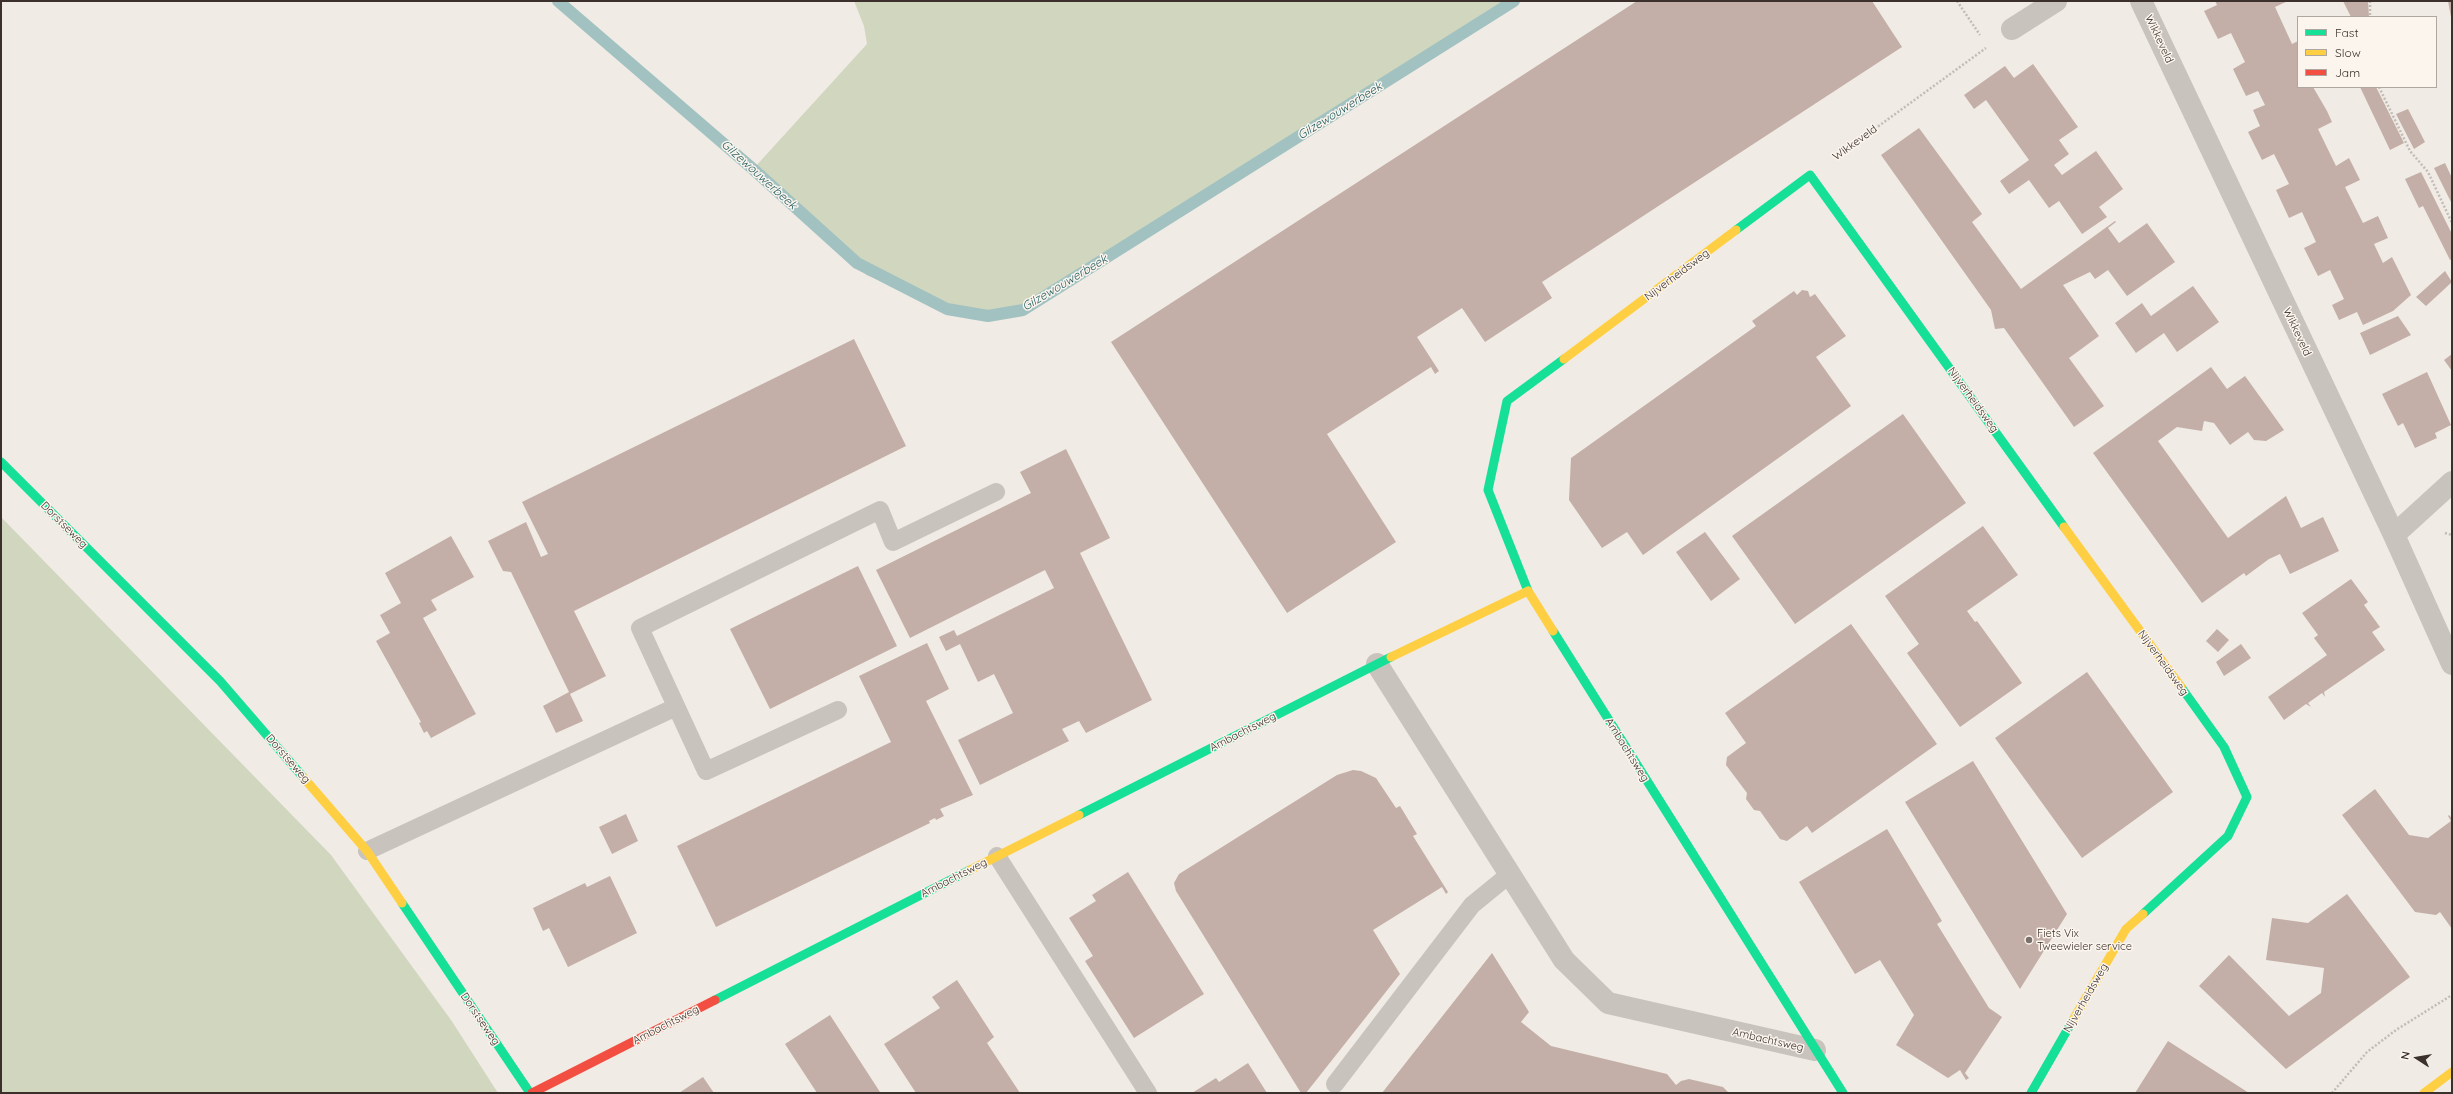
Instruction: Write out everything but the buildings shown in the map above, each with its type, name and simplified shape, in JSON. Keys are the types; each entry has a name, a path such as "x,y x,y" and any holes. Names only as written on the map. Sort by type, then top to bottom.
{"street":[{"path":"2012,29 2056,1"},
{"name":"Wikkeveld","path":"2140,1 2394,535 2452,664"},
{"name":"Nijverheidsweg","path":"1528,591 1488,490 1507,401 1810,175 2224,747 2247,797 2228,836 2126,929 2031,1093"},
{"name":"Dorstseweg","path":"1,462 220,681 367,851 531,1093"},
{"path":"2394,535 2452,482"},
{"name":"Ambachtsweg","path":"531,1093 1377,664 1528,591 1843,1093"},
{"name":"Ambachtsweg","path":"1377,664 1564,960 1608,1003 1815,1050"},
{"path":"2424,1093 2452,1072"}],"lane":[{"path":"838,710 706,770 640,628 880,510 893,542 996,492"},
{"path":"367,851 676,707"},
{"path":"997,856 1148,1093"},
{"path":"1335,1084 1472,905 1510,874"}],"path":[{"name":"Wikkeveld","path":"1810,175 1988,47 1956,1"},
{"path":"2370,1 2370,16"},
{"path":"2378,88 2410,151 2428,172 2452,222"},
{"path":"2332,1093 2367,1052 2396,1030 2452,995"}],"green space":[{"path":"854,1 1509,1 1100,264 1019,306 986,312 948,306 866,275 855,257 755,167 867,44 864,26"},
{"path":"1,517 331,855 451,1020 498,1093 1,1093"}],"waterway":[{"name":"Gilzewouwerbeek","path":"558,1 753,169 857,263 947,309 988,316 1023,310 1514,1"}],"traffic: fast":[{"path":"1736,230 1810,175 2064,527"},
{"path":"1528,591 1488,490 1507,401 1564,359"},
{"path":"1,462 220,681 303,777"},
{"path":"1553,631 1843,1093"},
{"path":"1079,815 1391,657"},
{"path":"2143,914 2228,836 2247,797 2224,747 2181,687"},
{"path":"715,1000 970,870"},
{"path":"402,903 530,1093"},
{"path":"2031,1093 2073,1020"}],"traffic: slow":[{"path":"1564,359 1736,230"},
{"path":"2064,527 2181,687"},
{"path":"1391,657 1528,591 1553,631"},
{"path":"303,777 367,851 402,903"},
{"path":"970,870 1079,815"},
{"path":"2073,1020 2126,929 2143,914"},
{"path":"2424,1093 2452,1072"}],"traffic: jam":[{"path":"532,1093 715,1000"}],"place":[{"name":"Fiets Vix Tweewieler service","path":"2029,940"}]}
